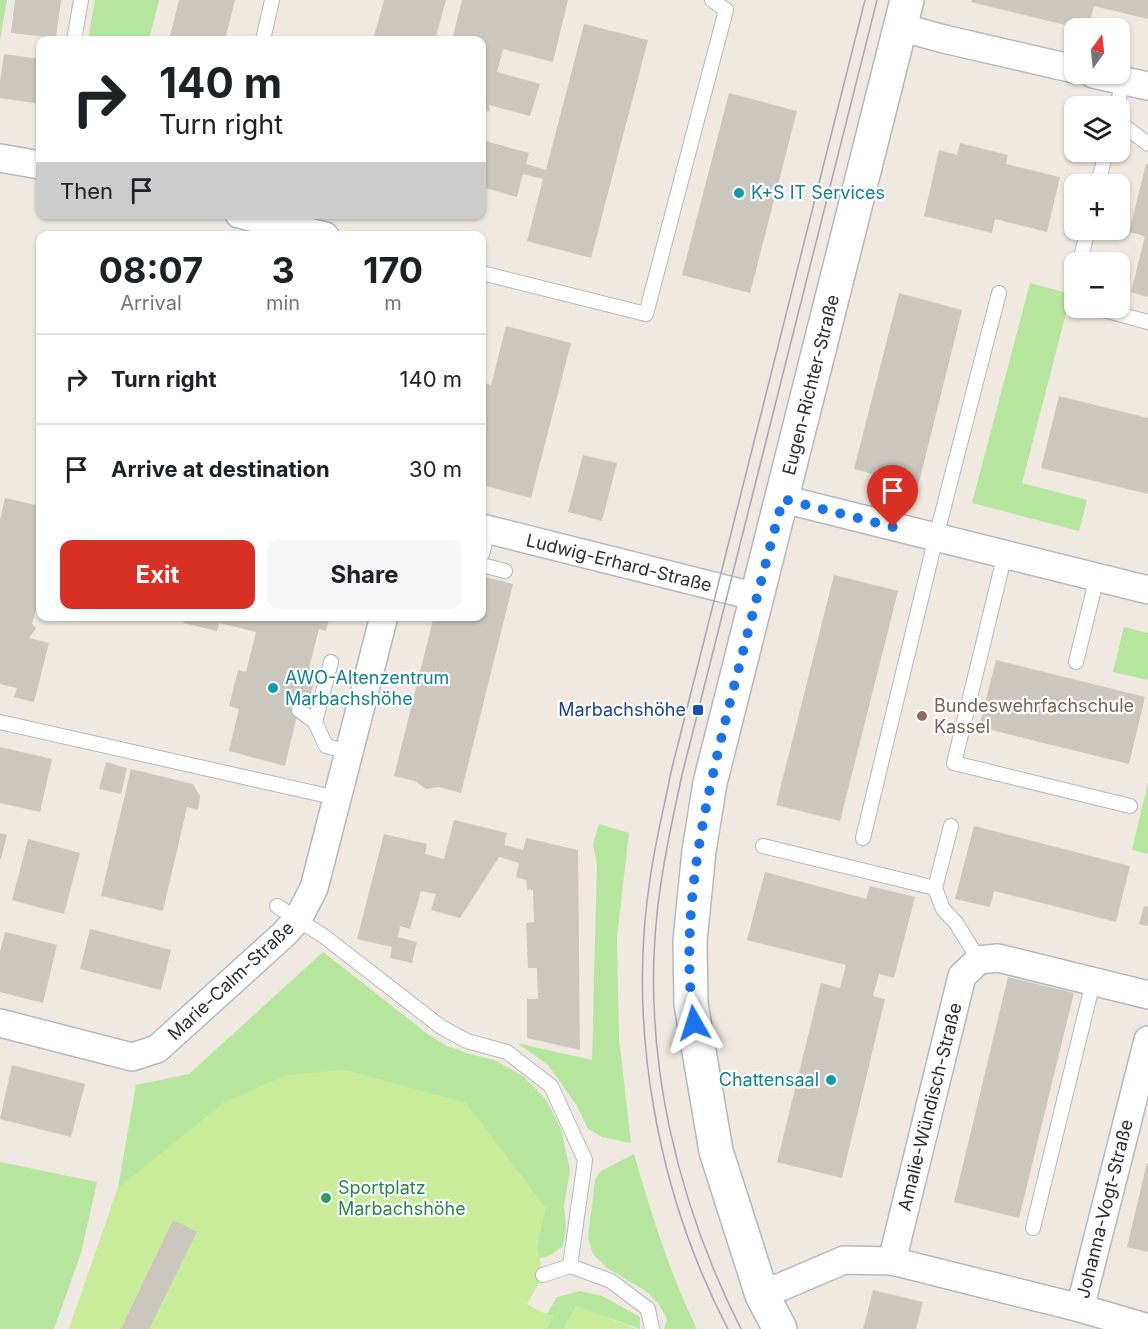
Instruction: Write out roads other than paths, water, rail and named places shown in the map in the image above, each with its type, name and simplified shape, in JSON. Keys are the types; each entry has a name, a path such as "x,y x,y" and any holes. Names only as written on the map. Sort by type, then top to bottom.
{"main road":[{"name":"Eugen-Richter-Straße","path":"780,1329 762,1295 716,1152 691,1004 690,941 699,851 710,783 904,14"}],"street":[{"path":"904,14 944,39 1064,67"},
{"path":"0,158 36,164"},
{"path":"248,223 295,231"},
{"path":"783,499 1148,590"},
{"name":"Ludwig-Erhard-Straße","path":"486,537 757,597"},
{"name":"Marie-Calm-Straße","path":"0,1023 132,1057 157,1049 284,935 288,913 314,888 383,621"},
{"path":"979,960 999,958 1148,995"},
{"name":"Amalie-Wündisch-Straße","path":"892,1262 962,976 979,960"},
{"name":"Johanna-Vogt-Straße","path":"1080,1308 1148,1040"},
{"path":"762,1295 844,1260 892,1262 1080,1308 1148,1328"}],"lane":[{"path":"75,36 81,0"},
{"path":"264,36 272,0"},
{"path":"486,274 646,314 726,10 712,0"},
{"path":"1125,96 1136,83"},
{"path":"1130,130 1148,144"},
{"path":"863,838 936,537 999,293"},
{"path":"1130,317 1148,322"},
{"path":"1005,554 954,764 1130,806"},
{"path":"486,566 505,571"},
{"path":"1076,662 1096,577"},
{"path":"315,722 331,663"},
{"path":"299,710 315,722 326,746 349,752"},
{"path":"0,722 337,798"},
{"path":"951,826 936,888 943,909 956,923 979,960"},
{"path":"763,846 936,888"},
{"path":"288,913 325,937 441,1027 467,1041 507,1052 552,1086 585,1160 570,1266"},
{"path":"1033,1228 1093,982"},
{"path":"543,1275 570,1266 610,1281 648,1309 652,1329"}],"tram line":[{"path":"728,1329 683,1223 666,1167 654,1110 646,1052 643,994 644,936 652,866 671,772 865,0"},
{"path":"741,1329 718,1281 699,1231 682,1179 669,1127 660,1074 655,1021 654,967 657,914 664,861 682,775 877,0"}],"place":[{"name":"K+S IT Services","path":"739,193"},
{"name":"AWO-Altenzentrum Marbachshöhe","path":"273,688"},
{"name":"Marbachshöhe","path":"698,710"},
{"name":"Bundeswehrfachschule Kassel","path":"922,716"},
{"name":"Chattensaal","path":"831,1080"},
{"name":"Sportplatz Marbachshöhe","path":"326,1198"}]}
